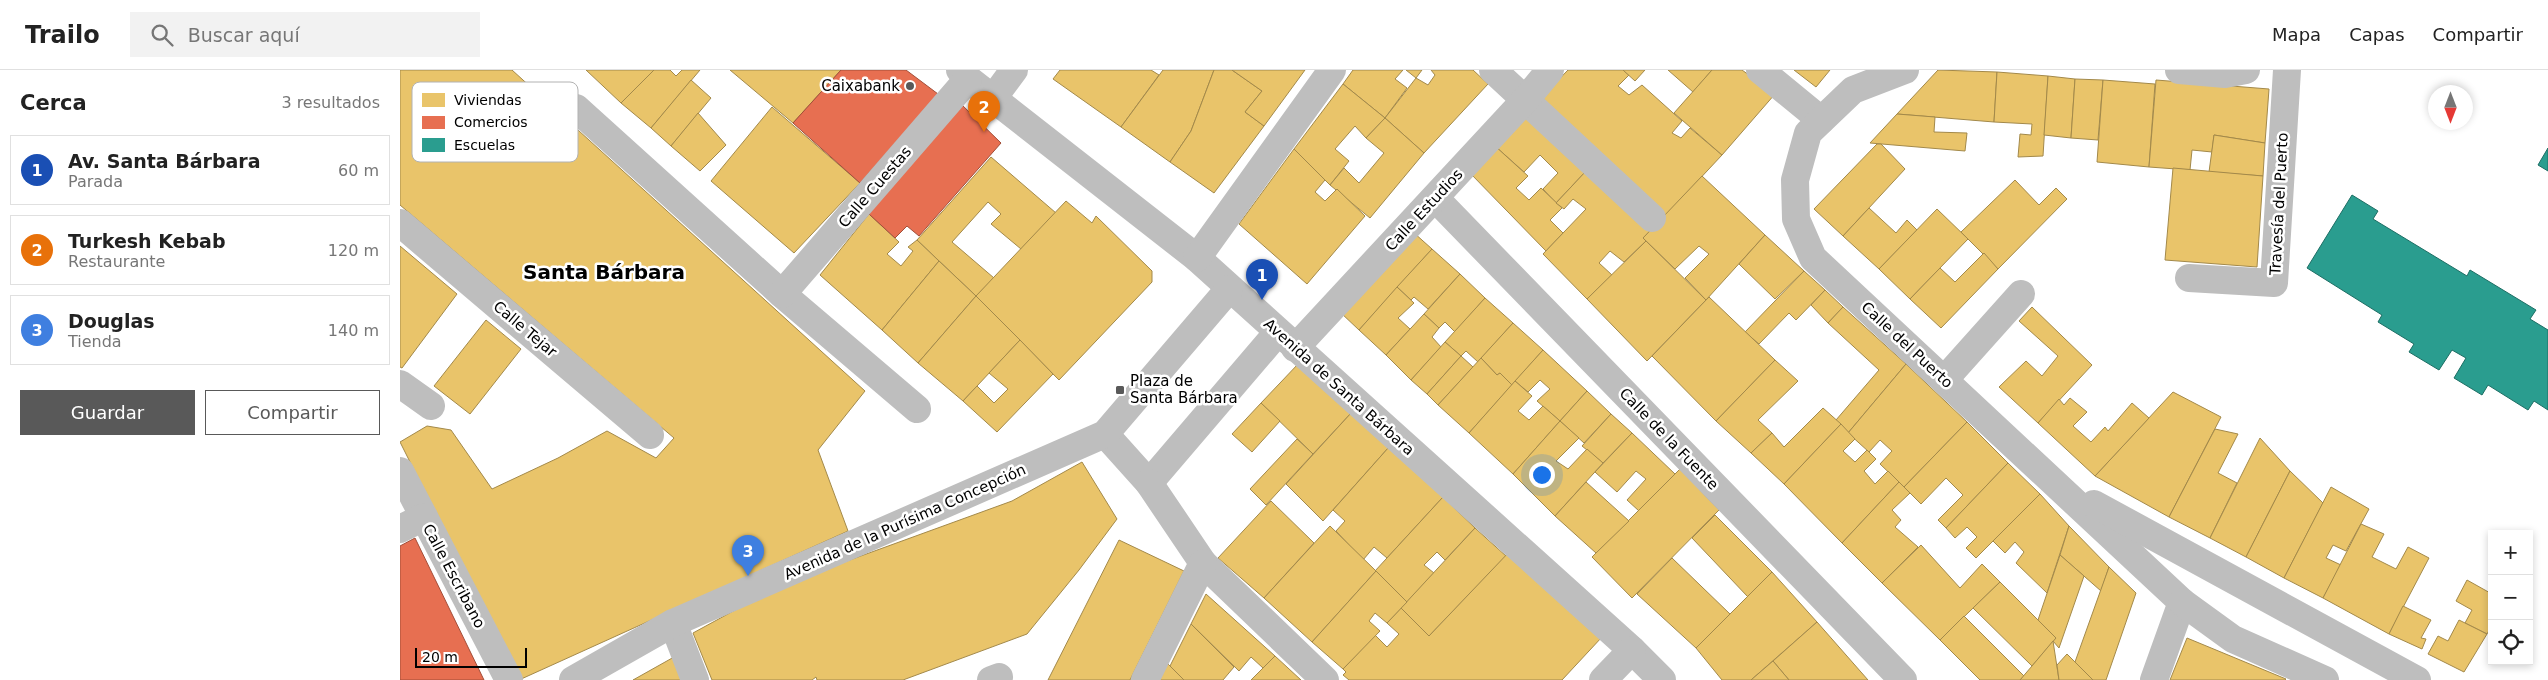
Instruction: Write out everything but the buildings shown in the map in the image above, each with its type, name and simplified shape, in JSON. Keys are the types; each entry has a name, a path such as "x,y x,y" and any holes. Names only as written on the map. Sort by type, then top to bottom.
{"street":[{"path":"994,97 1014,70"},
{"path":"1197,258 1332,70"},
{"path":"1493,70 1652,218"},
{"name":"Calle Estudios","path":"1287,340 1435,198 1526,99 1550,70"},
{"path":"1760,70 1821,120"},
{"name":"Calle del Puerto","path":"1905,70 1853,90 1808,133 1795,180 1796,219 1813,258 2182,602 2233,639 2325,680"},
{"path":"2179,70 2225,74 2246,70"},
{"name":"Travesía del Puerto","path":"2190,278 2274,283 2287,70"},
{"name":"Avenida de Santa Bárbara","path":"964,75 1197,258 1229,289 1632,650 1662,680"},
{"name":"Calle Cuestas","path":"782,294 964,75"},
{"path":"578,110 782,294 917,409"},
{"name":"Calle de la Fuente","path":"1435,198 1903,680"},
{"name":"Calle Tejar","path":"400,223 650,435"},
{"path":"1229,289 1105,434 1149,483 1202,563 1325,680"},
{"path":"1944,380 2021,294"},
{"path":"1149,483 1287,340"},
{"path":"400,384 431,406"},
{"name":"Avenida de la Purísima Concepción","path":"573,680 673,623 1105,434"},
{"path":"2006,438 2102,510 2417,680"},
{"name":"Calle Escribano","path":"400,472 412,523 509,680"},
{"path":"1145,680 1202,563"},
{"path":"2154,680 2182,602"},
{"path":"673,623 695,680"},
{"path":"1603,680 1632,650"}],"place":[{"name":"Caixabank","path":"910,86"},
{"name":"Turkesh Kebab","path":"984,132"},
{"name":"Av. Santa Bárbara","path":"1262,300"},
{"name":"Plaza de Santa Bárbara","path":"1120,390"},
{"name":"Douglas","path":"748,576"}],"district":[{"name":"Santa Bárbara","path":"604,272"}]}
